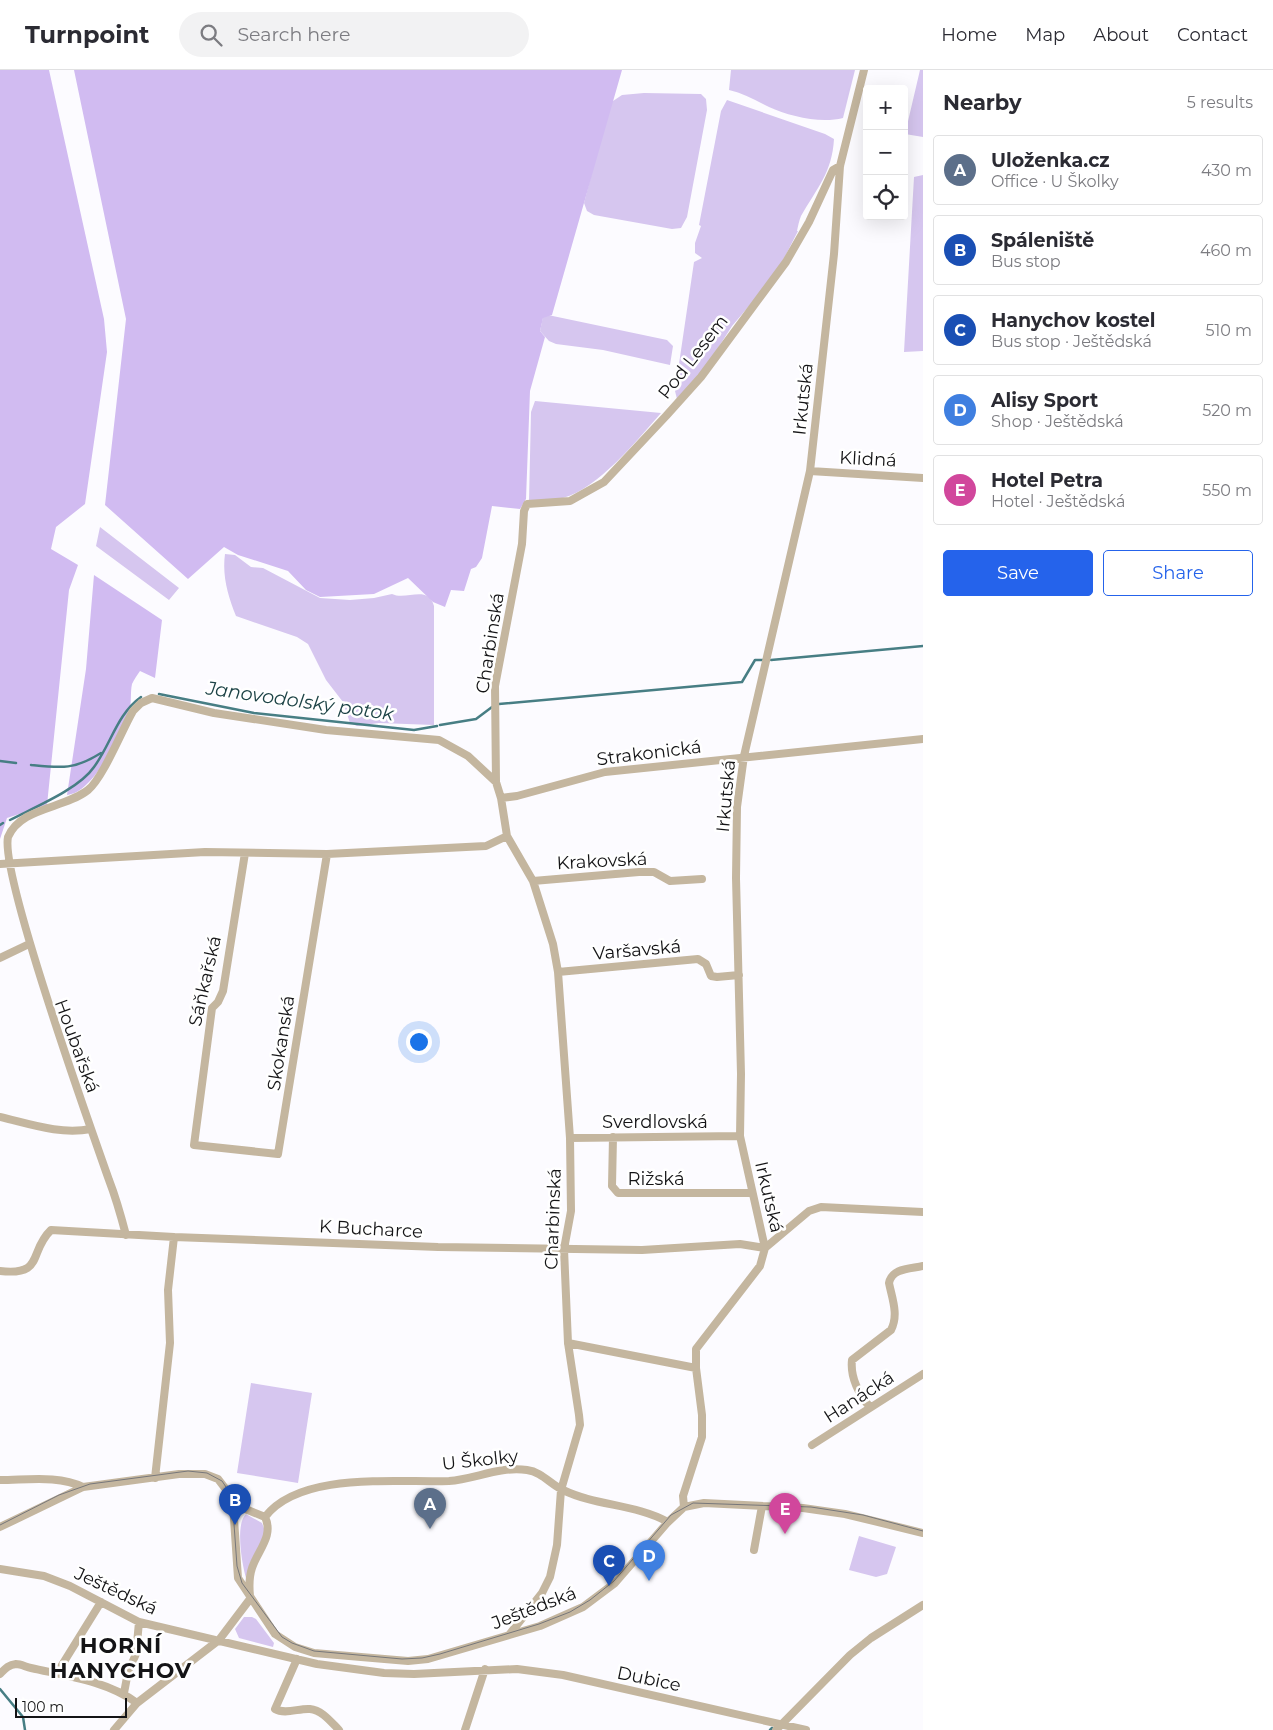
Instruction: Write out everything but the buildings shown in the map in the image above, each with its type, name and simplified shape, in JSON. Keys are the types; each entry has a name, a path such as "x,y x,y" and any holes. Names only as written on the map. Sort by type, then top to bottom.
{"street":[{"name":"Irkutská","path":"684,1508 683,1496 702,1437 696,1349 760,1266 764,1248 740,1136 742,1074 736,878 737,807 744,756 810,471 834,254 840,166 864,70"},
{"name":"Pod Lesem","path":"524,511 527,504 570,501 604,482 666,416 701,377 786,262 809,222 833,170 840,166"},
{"name":"Klidná","path":"810,471 923,478"},
{"name":"Charbinská","path":"508,1635 542,1593 550,1578 557,1545 562,1490 580,1425 568,1344 564,1249 571,1211 570,1138 558,972 553,944 533,881 507,836 501,798 496,782 495,686 522,544 524,511"},
{"name":"Houbařská","path":"126,1235 91,1129 49,1014 4,864 5,848 14,826 28,816 75,798 89,789 99,776 133,711 141,703 152,698 214,714 317,729 439,740 468,756 496,782"},
{"name":"Strakonická","path":"501,798 517,796 605,772 744,756 923,739"},
{"path":"4,864 205,852 327,854 486,846 507,836"},
{"name":"Sáňkařská","path":"194,1145 212,1008 218,1002 222,991 245,853"},
{"name":"Skokanská","path":"194,1145 278,1154 327,854"},
{"name":"Krakovská","path":"533,881 654,872 670,881 702,879"},
{"path":"0,958 27,945"},
{"name":"Varšavská","path":"558,972 698,959 706,964 712,976 718,978 739,975"},
{"path":"0,1117 73,1133 91,1129"},
{"name":"Sverdlovská","path":"570,1138 740,1136"},
{"name":"Rižská","path":"613,1137 612,1186 618,1193 752,1193"},
{"path":"764,1248 809,1211 821,1207 923,1212"},
{"name":"K Bucharce","path":"0,1271 16,1273 27,1269 35,1261 41,1240 51,1230 126,1235 438,1247 642,1250 740,1244 764,1248"},
{"path":"155,1478 170,1343 168,1290 174,1237"},
{"path":"870,1407 859,1394 851,1366 852,1360 891,1330 894,1324 895,1317 888,1283 894,1272 923,1266"},
{"path":"568,1344 696,1368"},
{"name":"Hanácká","path":"812,1445 923,1374"},
{"name":"U Školky","path":"265,1516 274,1505 289,1496 308,1489 337,1484 406,1480 450,1481 515,1469 529,1470 542,1475 562,1490 644,1511 668,1522"},
{"path":"0,1527 83,1487 205,1474 218,1479 228,1492 233,1504 265,1516 269,1525 268,1532 252,1569 249,1583 250,1599 219,1640 137,1703 114,1730"},
{"path":"0,1480 60,1480 72,1482 83,1487"},
{"path":"684,1508 704,1503 762,1506 845,1514 923,1533"},
{"name":"Ještědská","path":"233,1504 238,1578 250,1599 275,1634 295,1647 314,1653 408,1661 428,1659 540,1626 583,1607 615,1583 668,1522 684,1508"},
{"path":"754,1550 762,1506"},
{"name":"Ještědská","path":"0,1569 44,1576 70,1586 139,1622 297,1659 384,1673 414,1674 485,1669"},
{"path":"57,1673 101,1602"},
{"path":"779,1728 850,1655 871,1638 923,1605"},
{"path":"124,1693 128,1672 136,1654 139,1622"},
{"path":"297,1659 275,1709 280,1712 311,1709 322,1714 339,1730"},
{"path":"0,1674 6,1667 18,1664 57,1673 124,1693 137,1703"},
{"path":"465,1730 485,1669"},
{"name":"Dubice","path":"485,1669 517,1669 564,1674 779,1728 806,1730"}],"shaded area":[{"path":"0,70 49,70 104,319 107,352 85,504 56,527 51,549 78,565 69,590 47,805 7,818 0,839"},
{"path":"74,70 622,70 552,315 543,318 540,331 545,337 530,391 526,499 520,509 492,506 482,558 476,567 471,569 464,591 451,590 445,607 433,602 408,578 374,594 320,597 306,590 288,571 238,555 224,547 188,579 105,505 126,319"},
{"path":"731,70 855,70 843,118 815,120 786,113 729,90"},
{"path":"920,70 923,70 923,137 908,134 908,121"},
{"path":"644,93 701,94 706,99 707,110 687,217 681,228 672,229 594,215 587,211 584,203 610,103 622,95"},
{"path":"727,100 825,134 834,139 833,151 827,171 801,216 798,231 776,274 732,326 702,373 677,399 675,391 694,262 702,258 695,253 695,243 701,226 699,225 721,111"},
{"path":"923,175 923,351 904,352 914,177"},
{"path":"548,315 667,340 673,346 670,365 603,350 556,344 549,341 540,331 543,317"},
{"path":"535,401 661,413 629,449 590,485 563,498 529,501 531,412"},
{"path":"100,527 179,588 169,600 96,546"},
{"path":"225,554 235,555 251,567 263,568 320,598 350,600 392,594 404,596 422,594 431,599 434,606 434,725 379,723 357,726 350,723 343,702 326,680 308,644 297,637 236,616 226,586"},
{"path":"94,575 162,620 155,678 140,671 132,684 129,711 105,761 87,784 77,792 67,795 86,669"},
{"path":"251,1383 312,1393 298,1483 237,1473"},
{"path":"246,1514 262,1523 265,1536 250,1563 246,1578 241,1554 240,1535 243,1519"},
{"path":"859,1536 896,1547 887,1574 876,1577 849,1570"},
{"path":"244,1617 256,1619 274,1643 273,1647 239,1638 235,1629"}],"waterway":[{"name":"Janovodolský potok","path":"771,660 923,646"},
{"name":"Janovodolský potok","path":"499,704 742,682 755,660 764,660"},
{"name":"Janovodolský potok","path":"159,694 254,713 414,730 437,726"},
{"name":"Janovodolský potok","path":"10,820 56,797 87,775 100,758 126,712 141,697"},
{"name":"Janovodolský potok","path":"440,725 476,719 492,707"},
{"path":"31,765 51,767 75,765 101,753"},
{"path":"0,761 16,763"},
{"path":"0,1689 23,1717 25,1730"}],"tram line":[{"path":"0,1525 59,1495 90,1484 188,1471 207,1473 222,1481 232,1496 237,1566 242,1583 282,1637 314,1651 402,1659 422,1658 440,1654 539,1624 570,1612 590,1600 614,1581 671,1515 693,1503 811,1507 863,1515 923,1531"}],"place":[{"name":"Spáleniště","path":"235,1525"},
{"name":"Uloženka.cz","path":"430,1529"},
{"name":"Hotel Petra","path":"785,1534"},
{"name":"Alisy Sport","path":"649,1581"},
{"name":"Hanychov kostel","path":"609,1586"}],"district":[{"name":"HORNÍ HANYCHOV","path":"121,1658"}]}
